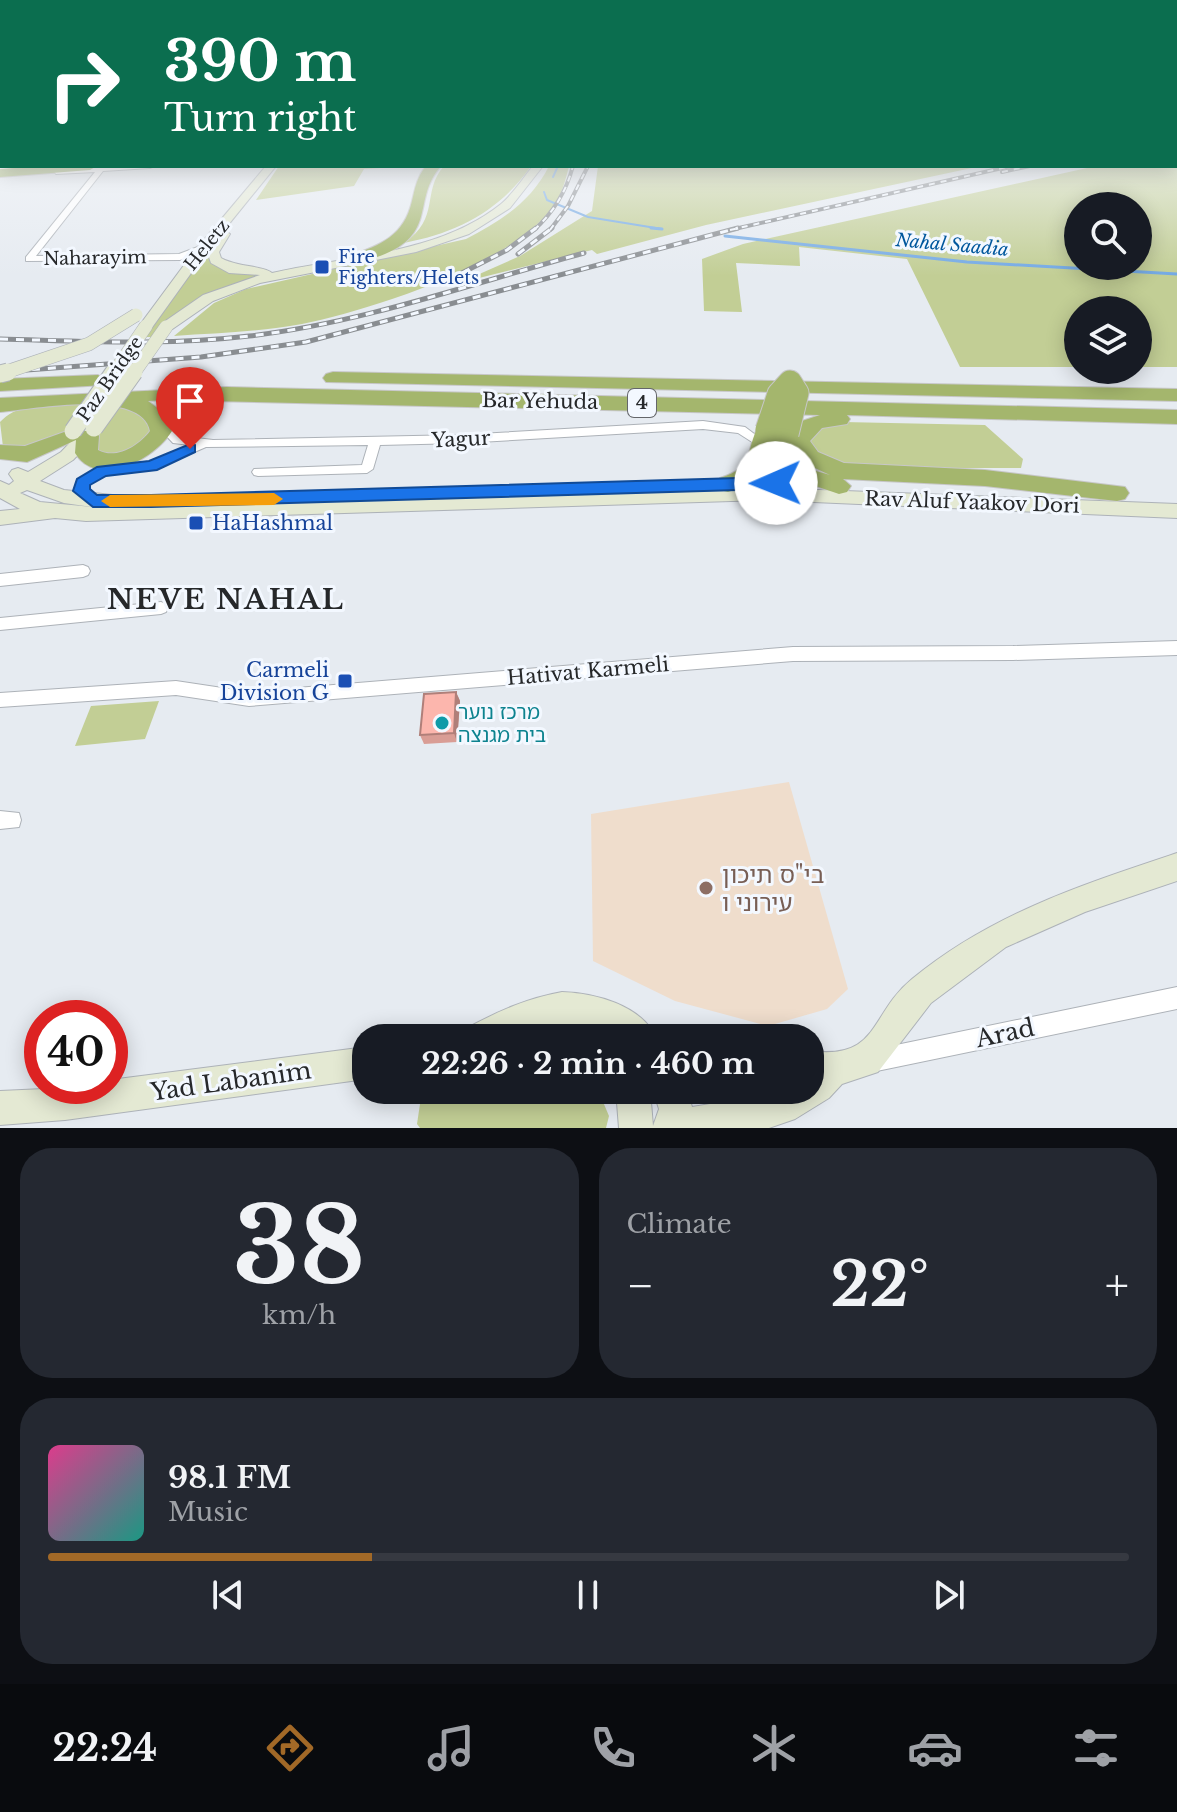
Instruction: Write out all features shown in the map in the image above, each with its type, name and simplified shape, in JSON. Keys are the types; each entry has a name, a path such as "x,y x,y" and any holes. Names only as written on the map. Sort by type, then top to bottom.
{"highway":[{"path":"0,172 32,171"},
{"path":"355,259 389,246 409,232 417,219 424,178 430,171"},
{"path":"419,378 606,375 790,382 816,378 1177,382"},
{"name":"Bar Yehuda","path":"0,385 194,378 419,378 1177,395"},
{"path":"728,484 743,479 770,462 797,393 790,382"},
{"name":"Bar Yehuda","path":"0,405 239,393 1177,417"},
{"path":"8,486 0,452 27,454 78,438 85,445 89,457 100,462 117,460 150,446 160,435 161,424 143,406 106,398"},
{"path":"0,417 27,403"},
{"path":"1117,493 985,478 841,471 810,457 799,441 808,426 829,420 1177,417"},
{"path":"770,462 839,486"}],"street":[{"name":"Naharayim","path":"93,171 29,259 186,259"},
{"name":"Heletz","path":"141,321 179,279 186,259 203,248 267,171"},
{"path":"241,205 213,252 215,260 243,271 294,271 429,244 475,225 515,198 535,171"},
{"name":"Paz Bridge","path":"78,438 166,327 190,308 221,291 294,271"},
{"path":"0,374 66,353 141,321"},
{"name":"Paz Bridge","path":"78,438 141,321"},
{"name":"Yagur","path":"161,424 177,440 213,444 462,439 703,425 741,430 770,462"},
{"path":"8,486 78,438"},
{"path":"61,505 55,481 78,438"},
{"path":"258,472 367,469 375,441"},
{"path":"93,501 83,494 81,485 96,474 113,469 151,466 190,449 213,444"},
{"name":"Rav Aluf Yaakov Dori","path":"61,505 138,514 770,462 1177,511"},
{"path":"0,518 93,501 250,500 728,484"},
{"path":"8,486 61,505"},
{"name":"Rav Aluf Yaakov Dori","path":"839,486 1117,493 1177,498"},
{"path":"0,580 83,571"},
{"path":"0,624 161,608"},
{"name":"Hativat Karmeli","path":"0,700 176,688 249,699 793,654 1013,653 1177,648"},
{"path":"867,1061 920,992 996,937 1082,899 1177,867"},
{"name":"Arad","path":"824,1068 1177,998"},
{"path":"509,1024 538,1010 594,1009 613,1016 623,1024"},
{"name":"Yad Labanim","path":"0,1108 65,1103 352,1065"},
{"name":"Arad","path":"654,1107 684,1125 743,1123 788,1104"}],"shaded area":[{"name":"בי\"ס תיכון עירוני ו","path":"789,782 848,989 827,1009 775,1024 761,1024 675,1001 593,961 591,814"}],"green space":[{"path":"276,171 363,171 354,186 256,200"},
{"path":"441,171 528,171 506,196 476,218 442,233 404,243 423,224"},
{"path":"547,171 568,171 557,201 538,224 511,244 441,280 366,308 302,324 254,331 174,336 214,303 246,289 466,239 514,209"},
{"path":"597,171 959,171 706,225 597,254 592,250 459,283 520,256 592,211"},
{"path":"1075,171 1177,171 1177,367 1152,367 1152,296 1064,296 1064,367 960,367 907,259 799,247 800,266 736,263 742,312 704,311 702,259 743,244"},
{"path":"212,240 210,258 270,274 231,286 152,337 144,337"},
{"path":"88,404 70,426 53,440 32,447 3,447 0,422 9,415 30,406"},
{"path":"116,406 129,407 156,424 147,443 111,457 94,451 92,441"},
{"path":"843,422 985,425 1023,459 1021,468 864,468 823,461 803,437 806,433"},
{"path":"159,701 145,739 75,746 91,706"},
{"path":"420,1104 604,1104 609,1116 606,1128 420,1128 417,1124"}],"building":[{"name":"מרכז נוער בית מגנצה","path":"456,692 454,733 420,735 424,694"}],"waterway":[{"name":"Nahal Saadia","path":"553,177 556,171"},
{"name":"Nahal Saadia","path":"544,192 547,200 588,217 662,229 651,228"},
{"name":"Nahal Saadia","path":"725,236 967,262 1177,274"}],"railway":[{"path":"536,228 558,201 571,171"},
{"path":"551,229 568,206 586,171"},
{"path":"733,229 991,171"},
{"path":"1002,172 1008,171"},
{"path":"448,280 507,250 536,228"},
{"path":"733,229 738,228"},
{"path":"518,254 551,229"},
{"path":"0,372 201,357 306,342 733,229"},
{"path":"0,339 187,341 292,330 418,301 584,253"}],"slow traffic":[{"path":"110,501 274,499"}],"place":[{"name":"Fire Fighters/Helets","path":"322,267"},
{"name":"HaHashmal","path":"196,523"},
{"name":"Carmeli Division G","path":"345,681"},
{"name":"מרכז נוער בית מגנצה","path":"442,723"},
{"name":"בי\"ס תיכון עירוני ו","path":"706,888"}],"district":[{"name":"NEVE NAHAL","path":"226,599"}],"route":[{"path":"190,449 151,466 102,471 82,483 81,491 93,501 250,500 776,483"}]}
